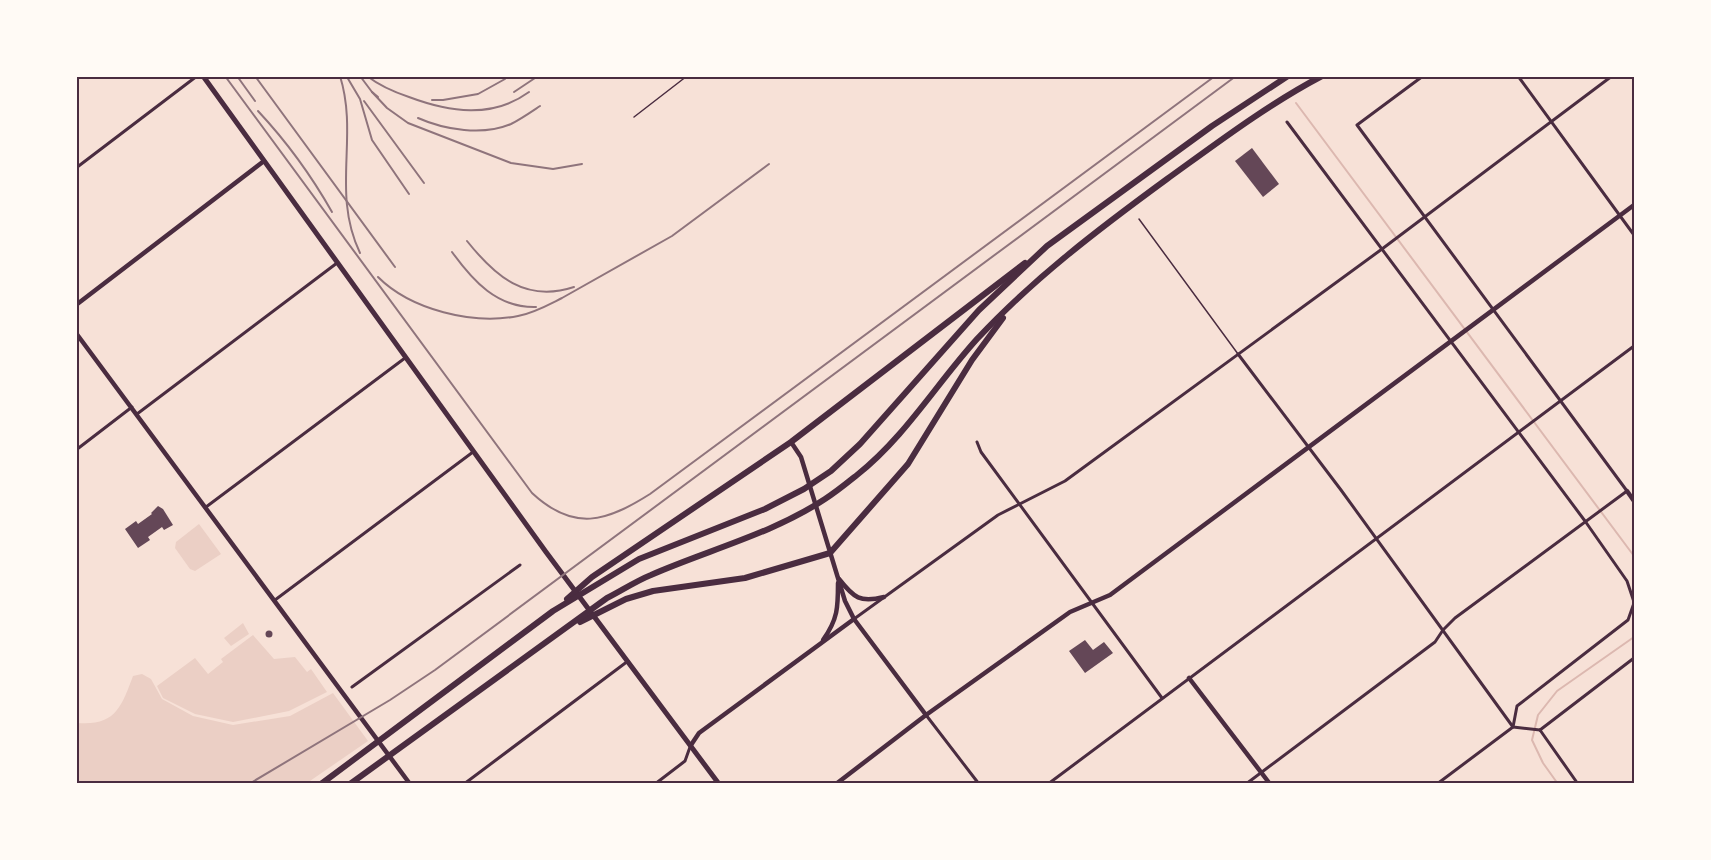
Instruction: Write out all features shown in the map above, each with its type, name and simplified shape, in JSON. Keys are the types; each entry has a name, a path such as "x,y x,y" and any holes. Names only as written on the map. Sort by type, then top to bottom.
{"highway":[{"path":"321,783 553,611 592,577 791,442 1047,246 1219,121 1288,76"},
{"path":"350,783 607,598 649,576 772,527 826,499 861,472 897,436 977,339 1019,298 1085,240 1264,111 1322,76"},
{"path":"553,611 639,559 765,509 804,489 831,471 861,444 979,310 1047,246"},
{"path":"558,634 605,608 653,591 745,578 830,553 908,464 972,360 1019,298"}],"main road":[{"path":"203,76 546,552 719,783"}],"street":[{"path":"76,168 197,76"},
{"path":"1423,76 1357,125 1634,498"},
{"path":"1518,76 1635,235"},
{"path":"655,783 685,761 699,733 998,515 1065,481 1382,249 1612,76"},
{"path":"1287,123 1585,522 1627,581 1635,602 1629,620 1517,706 1512,728"},
{"path":"76,305 264,161"},
{"path":"836,783 926,715 1070,612 1110,594 1635,205"},
{"path":"137,414 338,262"},
{"path":"76,333 410,783"},
{"path":"1047,783 1635,346"},
{"path":"1238,354 1443,630 1512,728"},
{"path":"206,507 407,357"},
{"path":"76,450 132,407"},
{"path":"791,442 801,457 845,601 854,619 979,783"},
{"path":"977,442 981,452 1162,698"},
{"path":"275,600 475,451"},
{"path":"1246,783 1435,642 1455,618 1627,491"},
{"path":"352,687 520,565"},
{"path":"838,577 858,599 871,601 884,597"},
{"path":"820,644 832,627 837,613 838,577"},
{"path":"1437,783 1512,728 1540,729 1635,658"},
{"path":"464,783 628,661"},
{"path":"1189,678 1270,783"},
{"path":"1540,729 1578,783"}],"lane":[{"path":"634,117 687,76"},
{"path":"1138,219 1238,354"}],"shaded area":[{"path":"199,524 221,554 195,571 190,569 175,548 176,542"},
{"path":"243,623 249,634 231,646 224,638"},
{"path":"253,635 274,659 295,657 307,672 311,669 327,692 289,711 233,722 195,714 163,698 157,686 195,658 208,674 223,662 221,659"},
{"path":"142,674 151,679 162,699 193,716 233,725 290,716 333,693 368,741 307,783 77,783 77,723 100,721 115,713 125,697 133,676"}],"building":[{"path":"1252,148 1279,184 1263,197 1235,161"},
{"path":"158,506 163,509 173,525 164,530 162,527 148,537 150,540 138,548 125,529 136,521 138,524 152,514"},
{"path":"269,631 272,634 269,637 266,634"},
{"path":"1085,640 1093,650 1104,642 1113,653 1085,673 1069,651"}],"waterway":[{"path":"1296,103 1634,556"},
{"path":"1558,784 1543,763 1532,740 1538,715 1557,691 1634,637"}],"railway":[{"path":"225,76 532,493 562,514 590,519 619,511 650,494 1215,76"},
{"path":"237,76 255,101"},
{"path":"255,76 395,267"},
{"path":"340,76 347,121 347,208 360,253"},
{"path":"360,76 378,97"},
{"path":"367,76 398,93 455,109 470,110 500,106 515,101 529,92"},
{"path":"411,76 438,76"},
{"path":"514,92 538,76"},
{"path":"249,784 390,700 435,670 1236,76"},
{"path":"347,77 360,99 372,140 409,194"},
{"path":"432,100 478,94 505,79"},
{"path":"372,92 387,108 408,123 511,163 553,169 582,164"},
{"path":"364,101 424,183"},
{"path":"418,118 440,126 464,130 488,130 511,124 540,106"},
{"path":"258,111 298,159 332,212"},
{"path":"378,277 407,298 444,312 482,318 524,315 562,298 672,236 769,164"},
{"path":"467,241 500,275 526,289 556,291 574,287"},
{"path":"452,252 468,273 487,291 509,303 536,307"}]}
